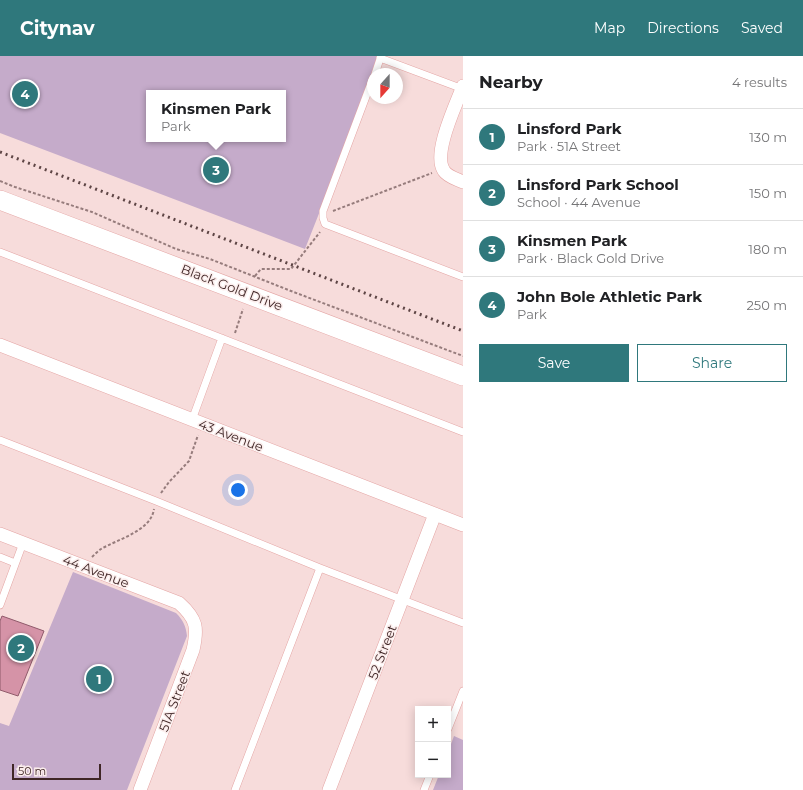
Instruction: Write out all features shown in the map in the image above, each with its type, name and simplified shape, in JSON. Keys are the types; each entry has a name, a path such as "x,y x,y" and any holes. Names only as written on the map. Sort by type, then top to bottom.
{"main road":[{"name":"Black Gold Drive","path":"0,200 463,376"}],"street":[{"path":"463,88 442,142 440,162 444,172 463,182"},
{"name":"43 Avenue","path":"0,345 463,525"},
{"name":"52 Street","path":"329,790 435,514"},
{"name":"44 Avenue","path":"0,534 179,603 189,612"},
{"name":"51A Street","path":"140,790 193,650 196,635 196,624 189,612"}],"lane":[{"path":"377,68 381,57 463,88"},
{"path":"367,94 323,211 325,224 463,277"},
{"path":"0,252 463,432"},
{"path":"192,420 222,338"},
{"path":"0,440 156,501 320,568 463,623"},
{"path":"0,605 23,543"},
{"path":"0,557 15,563"},
{"path":"235,790 320,568"},
{"path":"451,721 463,691"},
{"path":"424,790 429,778"}],"path":[{"path":"255,276 261,269 291,270 318,236 330,212 443,168"},
{"path":"0,181 92,212 176,249 210,259 255,276 291,292 463,356"},
{"path":"81,565 101,549 137,532 153,516 156,501 169,482 188,461"}],"shaded area":[{"path":"0,56 381,56 376,68 367,68 367,92 305,249 0,133"},
{"path":"73,572 176,613 184,623 187,636 127,790 0,790 0,723 9,726"},
{"path":"454,736 463,740 463,790 433,790 438,778 451,778 451,744"}],"building":[{"path":"2,616 44,631 18,696 0,690 0,621"}],"railway":[{"path":"0,152 463,331"}],"place":[{"name":"John Bole Athletic Park","path":"25,94"},
{"name":"Kinsmen Park","path":"216,170"},
{"name":"Linsford Park School","path":"21,648"},
{"name":"Linsford Park","path":"99,679"}]}
